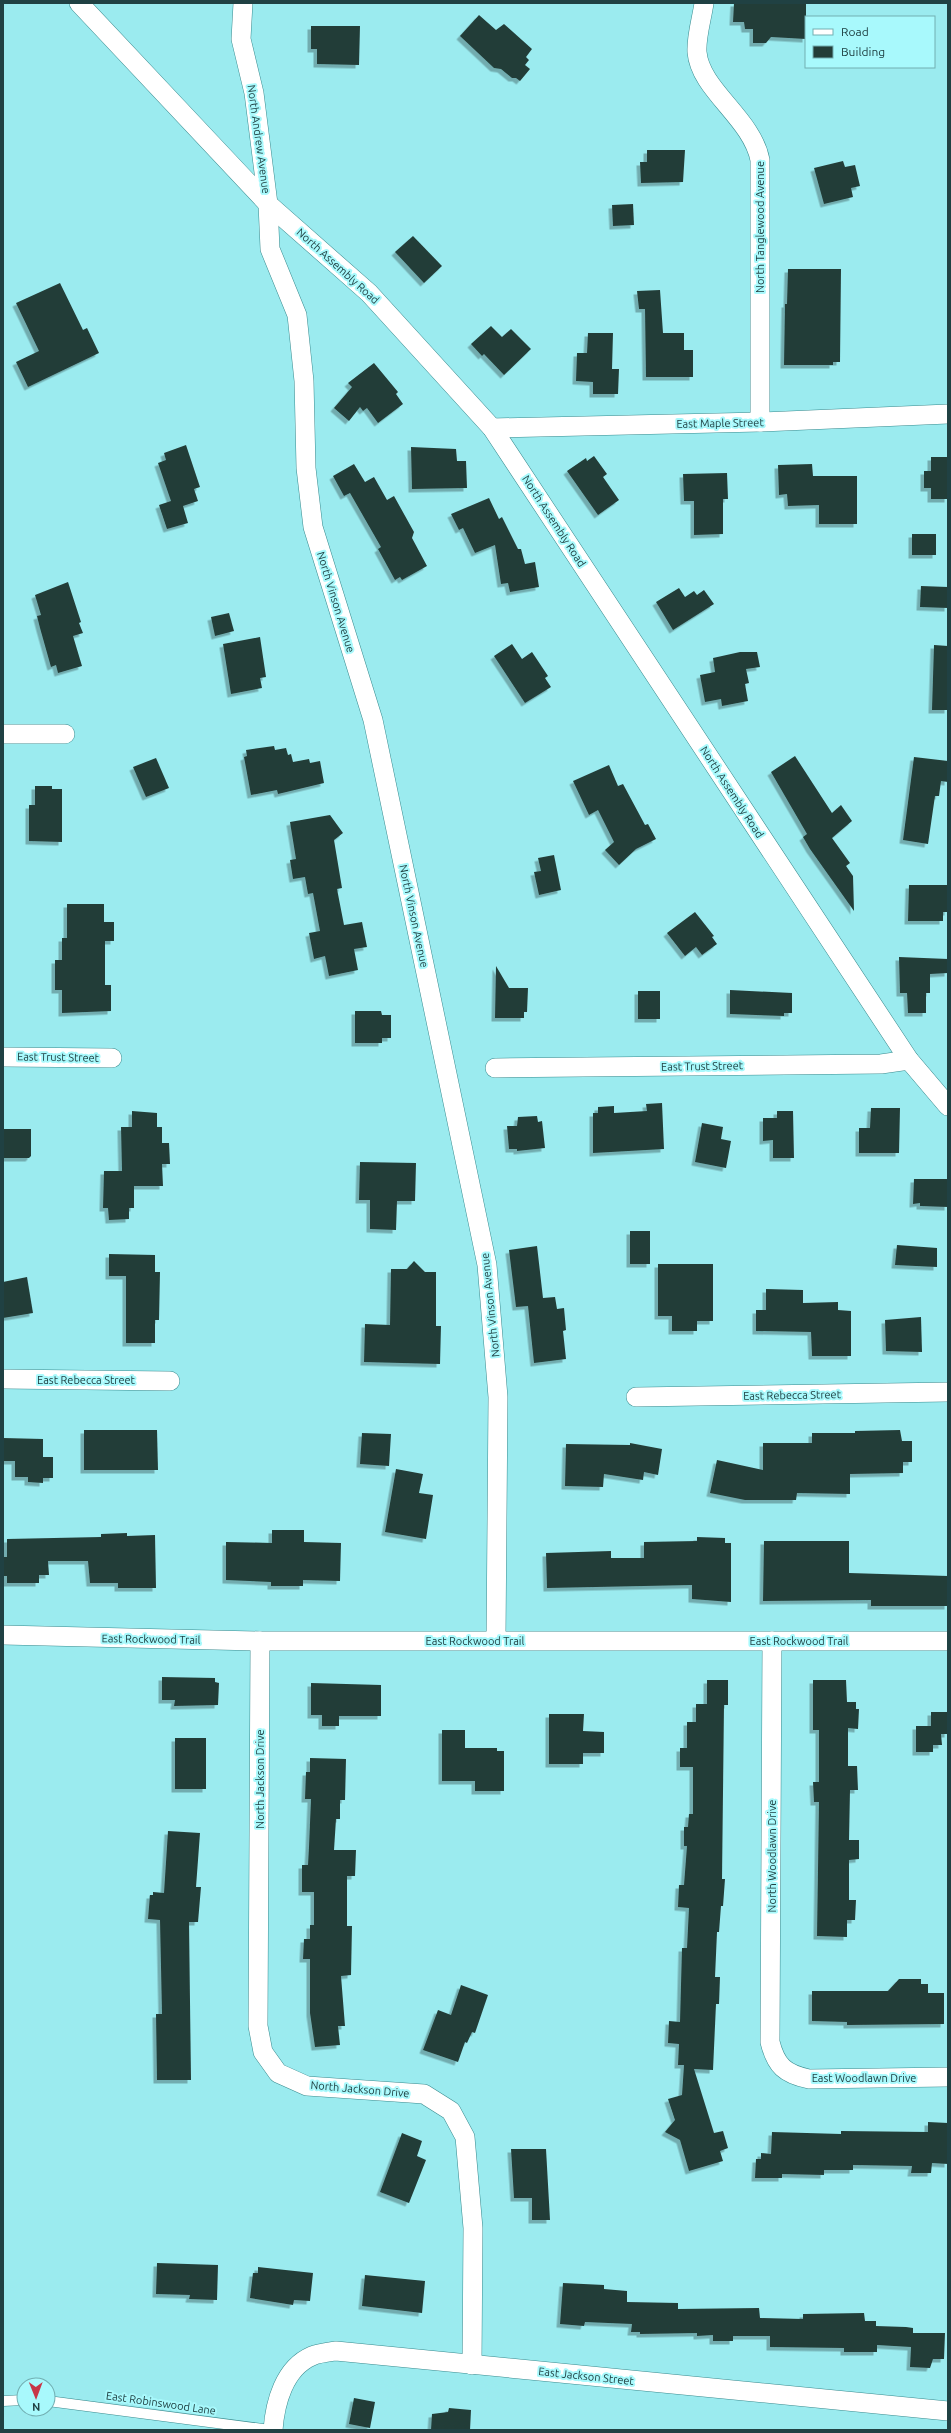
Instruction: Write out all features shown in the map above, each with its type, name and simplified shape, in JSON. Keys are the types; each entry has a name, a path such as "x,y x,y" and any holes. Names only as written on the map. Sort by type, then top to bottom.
{"street":[{"name":"North Assembly Road","path":"79,3 268,204 369,292 492,428 909,1060 948,1106"},
{"name":"North Andrew Avenue","path":"243,3 241,39 254,93 268,204"},
{"name":"North Tanglewood Avenue","path":"704,3 697,52 713,86 747,128 757,146 760,160 760,422"},
{"name":"North Vinson Avenue","path":"268,204 270,249 297,315 304,381 306,468 313,527 373,720 487,1265 498,1396 496,1640"},
{"name":"East Maple Street","path":"492,428 760,422 948,414"},
{"path":"3,734 65,734"},
{"name":"East Trust Street","path":"3,1057 112,1058"},
{"name":"East Trust Street","path":"495,1068 881,1064 909,1060"},
{"name":"East Rebecca Street","path":"3,1380 170,1381"},
{"name":"East Rebecca Street","path":"636,1397 948,1392"},
{"name":"East Rockwood Trail","path":"3,1635 260,1641 948,1641"},
{"name":"North Jackson Drive","path":"260,1641 258,2026 263,2052 278,2073 307,2086 424,2094 451,2111 465,2137 473,2228 472,2365"},
{"name":"North Woodlawn Drive","path":"772,1641 770,2042 773,2055 782,2068"},
{"name":"East Woodlawn Drive","path":"782,2068 794,2076 809,2079 948,2077"},
{"name":"East Jackson Street","path":"271,2430 274,2408 283,2387 296,2367 312,2356 336,2351 948,2412"}],"lane":[{"path":"3,2401 16,2400"},
{"name":"East Robinswood Lane","path":"56,2402 271,2430"}],"building":[{"path":"734,3 806,3 805,39 771,37 766,43 753,43 753,29 745,29 744,22 733,22"},
{"path":"479,15 496,30 504,24 532,49 526,57 529,60 525,65 530,69 520,81 516,78 512,78 501,69 494,68 460,36"},
{"path":"311,26 360,26 359,65 317,64 317,49 311,49"},
{"path":"647,150 685,150 683,182 641,183 640,162 647,162"},
{"path":"843,161 845,167 855,165 860,186 851,188 853,197 824,204 814,168"},
{"path":"633,204 634,225 613,226 612,205"},
{"path":"413,236 442,266 424,283 395,252"},
{"path":"788,269 841,269 840,362 833,362 833,365 784,365 785,304 787,304"},
{"path":"60,283 83,330 87,328 99,353 28,387 16,362 39,351 16,303"},
{"path":"660,290 663,333 684,333 684,350 693,350 693,377 646,377 645,309 639,309 637,291"},
{"path":"491,326 502,337 511,329 531,349 504,375 484,354 482,356 471,344"},
{"path":"588,333 613,333 612,369 619,369 618,394 593,394 593,382 576,381 577,353 587,353"},
{"path":"374,363 398,392 396,394 403,404 378,423 367,408 363,411 360,407 349,421 334,408 352,387 348,383"},
{"path":"186,445 200,487 194,489 198,501 183,506 188,523 167,529 159,505 171,501 158,463 166,460 164,453"},
{"path":"411,447 456,449 457,461 466,461 467,488 412,489"},
{"path":"594,456 607,474 603,477 619,500 598,515 567,471 586,458 587,461"},
{"path":"931,457 948,457 948,499 931,499 931,488 924,488 924,471 931,471"},
{"path":"354,464 365,482 374,477 387,500 394,496 414,532 412,538 427,566 402,580 400,577 395,580 378,549 381,547 350,493 344,496 333,476"},
{"path":"812,464 813,476 857,476 857,524 819,524 819,505 788,506 787,494 779,495 778,465"},
{"path":"727,473 728,499 723,499 723,534 694,535 694,501 684,501 683,474"},
{"path":"489,498 499,519 502,517 518,549 521,549 525,564 535,562 539,587 510,592 508,583 501,584 495,545 475,553 463,528 459,530 451,514"},
{"path":"912,534 936,534 936,555 912,555"},
{"path":"68,582 83,633 73,636 82,666 58,673 56,665 51,667 37,616 41,615 35,595"},
{"path":"921,586 948,587 948,608 920,607"},
{"path":"679,588 685,597 694,591 697,595 704,590 714,604 673,630 656,602"},
{"path":"229,613 234,631 215,636 211,617"},
{"path":"260,637 266,677 260,678 262,688 231,694 223,644"},
{"path":"512,644 522,659 532,652 548,676 545,678 551,687 525,703 494,656"},
{"path":"934,645 948,646 948,710 932,710"},
{"path":"740,652 757,652 760,667 746,669 749,683 745,684 748,701 722,706 721,699 705,702 700,675 715,672 713,658"},
{"path":"274,746 275,750 286,748 288,755 291,754 293,762 309,759 310,763 320,761 324,783 278,794 277,790 251,795 244,757 247,756 246,750"},
{"path":"795,756 832,813 841,805 852,821 832,838 850,863 846,866 853,876 854,911 810,849 803,837 807,834 771,772"},
{"path":"914,757 948,761 948,782 941,781 939,796 935,796 928,844 903,840"},
{"path":"156,758 169,788 146,797 133,767"},
{"path":"609,765 618,786 623,784 645,825 648,824 656,839 636,849 619,865 605,850 614,842 598,810 589,815 573,781"},
{"path":"35,786 52,786 52,789 62,789 62,842 29,841 29,805 35,805"},
{"path":"330,815 343,833 334,840 342,888 337,889 344,925 362,922 367,947 354,949 358,970 329,976 325,956 314,959 309,933 320,931 313,893 308,894 305,877 293,879 290,860 296,859 290,822"},
{"path":"554,855 561,890 539,895 534,872 541,871 538,858"},
{"path":"909,885 948,885 948,912 943,912 943,921 908,921"},
{"path":"67,904 104,904 104,922 114,922 114,941 105,941 105,985 111,985 111,1011 62,1013 62,990 55,990 55,960 62,960 62,938 67,938"},
{"path":"695,912 714,936 712,937 717,944 702,955 696,947 685,956 667,933"},
{"path":"899,957 948,959 948,973 930,974 930,993 926,993 926,1013 908,1013 907,993 900,993"},
{"path":"496,966 509,988 528,988 527,1012 524,1012 524,1018 495,1018"},
{"path":"730,990 792,993 792,1013 784,1013 784,1016 730,1014"},
{"path":"638,991 660,991 660,1019 638,1019"},
{"path":"355,1011 381,1011 382,1015 391,1015 391,1038 382,1038 382,1043 355,1043"},
{"path":"662,1103 664,1149 593,1153 593,1113 598,1113 598,1107 614,1106 614,1113 647,1111 646,1104"},
{"path":"871,1108 900,1108 899,1153 859,1153 859,1128 870,1128"},
{"path":"132,1111 157,1113 157,1127 162,1127 162,1143 169,1143 170,1164 162,1164 163,1186 134,1186 134,1208 129,1208 129,1219 109,1220 108,1208 103,1208 104,1171 122,1171 121,1127 132,1127"},
{"path":"777,1111 793,1111 794,1158 773,1158 773,1140 763,1141 763,1118 777,1118"},
{"path":"537,1116 538,1122 542,1121 545,1148 517,1151 517,1149 509,1149 507,1126 517,1126 518,1117"},
{"path":"702,1123 723,1127 721,1139 731,1141 726,1168 695,1162"},
{"path":"4,1129 31,1129 31,1156 29,1158 4,1158"},
{"path":"360,1162 416,1163 415,1201 397,1201 396,1230 370,1229 370,1200 359,1200"},
{"path":"914,1179 948,1179 948,1207 920,1206 920,1203 913,1204"},
{"path":"630,1231 650,1231 650,1264 630,1264"},
{"path":"897,1245 937,1248 937,1267 895,1265"},
{"path":"537,1246 543,1298 555,1297 557,1309 564,1308 566,1330 563,1331 566,1359 534,1363 528,1306 516,1307 509,1250"},
{"path":"109,1254 155,1255 155,1272 160,1272 159,1320 155,1320 155,1343 126,1343 126,1276 109,1276"},
{"path":"414,1261 425,1272 436,1272 436,1326 441,1326 440,1364 364,1362 365,1324 390,1325 391,1269 407,1269"},
{"path":"658,1264 713,1264 713,1321 697,1321 697,1331 672,1331 672,1316 658,1316"},
{"path":"27,1277 33,1313 3,1318 3,1282"},
{"path":"766,1289 803,1290 803,1303 838,1302 838,1310 851,1311 851,1356 812,1356 811,1332 756,1331 756,1310 766,1310"},
{"path":"921,1317 922,1352 886,1351 885,1320"},
{"path":"84,1430 157,1430 158,1470 84,1470"},
{"path":"900,1430 902,1441 912,1441 912,1462 903,1462 903,1473 850,1474 850,1494 797,1493 796,1500 745,1500 710,1493 717,1460 763,1470 763,1443 812,1443 812,1433 855,1433 855,1431"},
{"path":"362,1433 391,1434 389,1466 360,1464"},
{"path":"3,1438 43,1439 43,1457 53,1457 53,1478 43,1478 43,1483 28,1482 28,1477 15,1477 15,1461 3,1461"},
{"path":"630,1443 662,1449 658,1475 644,1472 643,1480 604,1474 603,1487 565,1486 566,1444 630,1445"},
{"path":"396,1469 423,1474 419,1493 433,1495 426,1539 385,1532"},
{"path":"272,1530 304,1530 304,1542 341,1543 340,1581 303,1580 303,1586 271,1586 271,1582 226,1580 226,1542 272,1543"},
{"path":"127,1533 127,1536 155,1535 156,1588 118,1588 118,1583 90,1583 88,1561 48,1561 49,1575 39,1575 39,1583 7,1583 7,1576 3,1576 3,1557 7,1557 7,1539 101,1537 101,1534"},
{"path":"697,1537 725,1538 725,1543 731,1543 731,1602 692,1599 692,1585 547,1588 546,1553 611,1551 611,1558 644,1558 644,1542 697,1541"},
{"path":"764,1541 849,1541 849,1573 948,1576 948,1606 871,1606 871,1600 763,1601"},
{"path":"162,1677 215,1678 215,1682 219,1683 218,1705 174,1706 175,1700 162,1700"},
{"path":"707,1680 728,1680 728,1705 724,1705 722,1879 725,1879 723,1906 721,1906 719,1932 717,1932 715,1977 720,1977 719,2004 716,2004 713,2070 694,2069 714,2133 723,2131 728,2148 720,2151 723,2161 689,2171 680,2140 665,2132 675,2120 668,2099 682,2095 684,2065 678,2065 679,2044 668,2043 669,2021 680,2022 682,1948 687,1948 689,1908 678,1907 679,1885 684,1885 687,1846 684,1846 684,1827 688,1827 689,1814 693,1814 693,1767 680,1767 680,1748 687,1748 687,1722 696,1722 696,1704 707,1704"},
{"path":"813,1680 846,1680 847,1702 856,1702 856,1709 859,1709 858,1729 848,1728 848,1766 857,1766 858,1790 850,1790 849,1840 859,1840 859,1859 849,1860 849,1900 856,1900 855,1920 847,1920 847,1937 817,1936 819,1802 814,1802 813,1782 819,1782 819,1730 813,1730"},
{"path":"311,1683 381,1685 381,1716 339,1716 339,1726 322,1726 322,1715 311,1715"},
{"path":"931,1712 948,1712 948,1734 941,1734 942,1745 933,1745 933,1752 916,1752 916,1726 931,1726"},
{"path":"549,1714 584,1714 583,1731 604,1732 604,1753 583,1753 583,1764 549,1764"},
{"path":"442,1730 465,1730 465,1748 497,1748 497,1751 504,1751 504,1791 475,1791 475,1781 442,1781"},
{"path":"175,1738 206,1738 206,1789 175,1789"},
{"path":"310,1758 346,1759 345,1800 340,1800 340,1819 336,1819 334,1850 356,1850 355,1876 347,1876 347,1926 352,1926 351,1975 341,1976 345,2026 338,2026 340,2045 315,2047 310,2013 310,1959 303,1959 304,1939 310,1939 310,1925 314,1925 314,1892 302,1892 302,1865 308,1865 311,1799 305,1799 306,1772 310,1772"},
{"path":"168,1831 200,1833 196,1887 201,1887 198,1922 189,1922 191,2080 157,2080 156,2014 162,2014 160,1920 148,1919 150,1895 153,1895 153,1892 164,1893"},
{"path":"899,1979 921,1979 921,1984 928,1984 928,1993 944,1993 944,2024 847,2025 847,2022 812,2021 812,1991 888,1991"},
{"path":"461,1985 488,1995 475,2033 472,2032 467,2043 465,2042 458,2062 423,2050 438,2010 451,2015"},
{"path":"928,2122 948,2123 948,2164 932,2163 931,2173 911,2173 912,2166 853,2165 853,2170 824,2170 824,2175 782,2174 782,2178 755,2178 756,2159 761,2159 761,2153 771,2154 772,2132 841,2134 841,2131 928,2132"},
{"path":"402,2133 422,2141 417,2156 426,2160 409,2203 380,2192"},
{"path":"511,2149 546,2149 550,2220 532,2220 532,2198 514,2198"},
{"path":"157,2263 218,2265 217,2300 189,2299 190,2295 156,2294"},
{"path":"258,2267 313,2273 310,2301 294,2300 293,2305 250,2298 253,2273 258,2273"},
{"path":"365,2275 425,2281 422,2313 362,2306"},
{"path":"563,2283 604,2285 604,2289 627,2291 627,2302 678,2303 678,2309 759,2308 760,2318 803,2319 803,2314 864,2313 865,2321 876,2321 876,2326 913,2328 913,2333 945,2333 944,2359 933,2359 930,2368 910,2367 911,2347 877,2345 877,2352 844,2352 844,2348 770,2347 770,2336 733,2336 733,2341 713,2341 713,2335 697,2336 697,2333 640,2334 640,2332 631,2332 632,2324 585,2322 584,2326 560,2324"},
{"path":"354,2398 375,2402 370,2428 349,2424"},
{"path":"449,2408 471,2410 470,2430 431,2430 432,2414 448,2412"}]}
